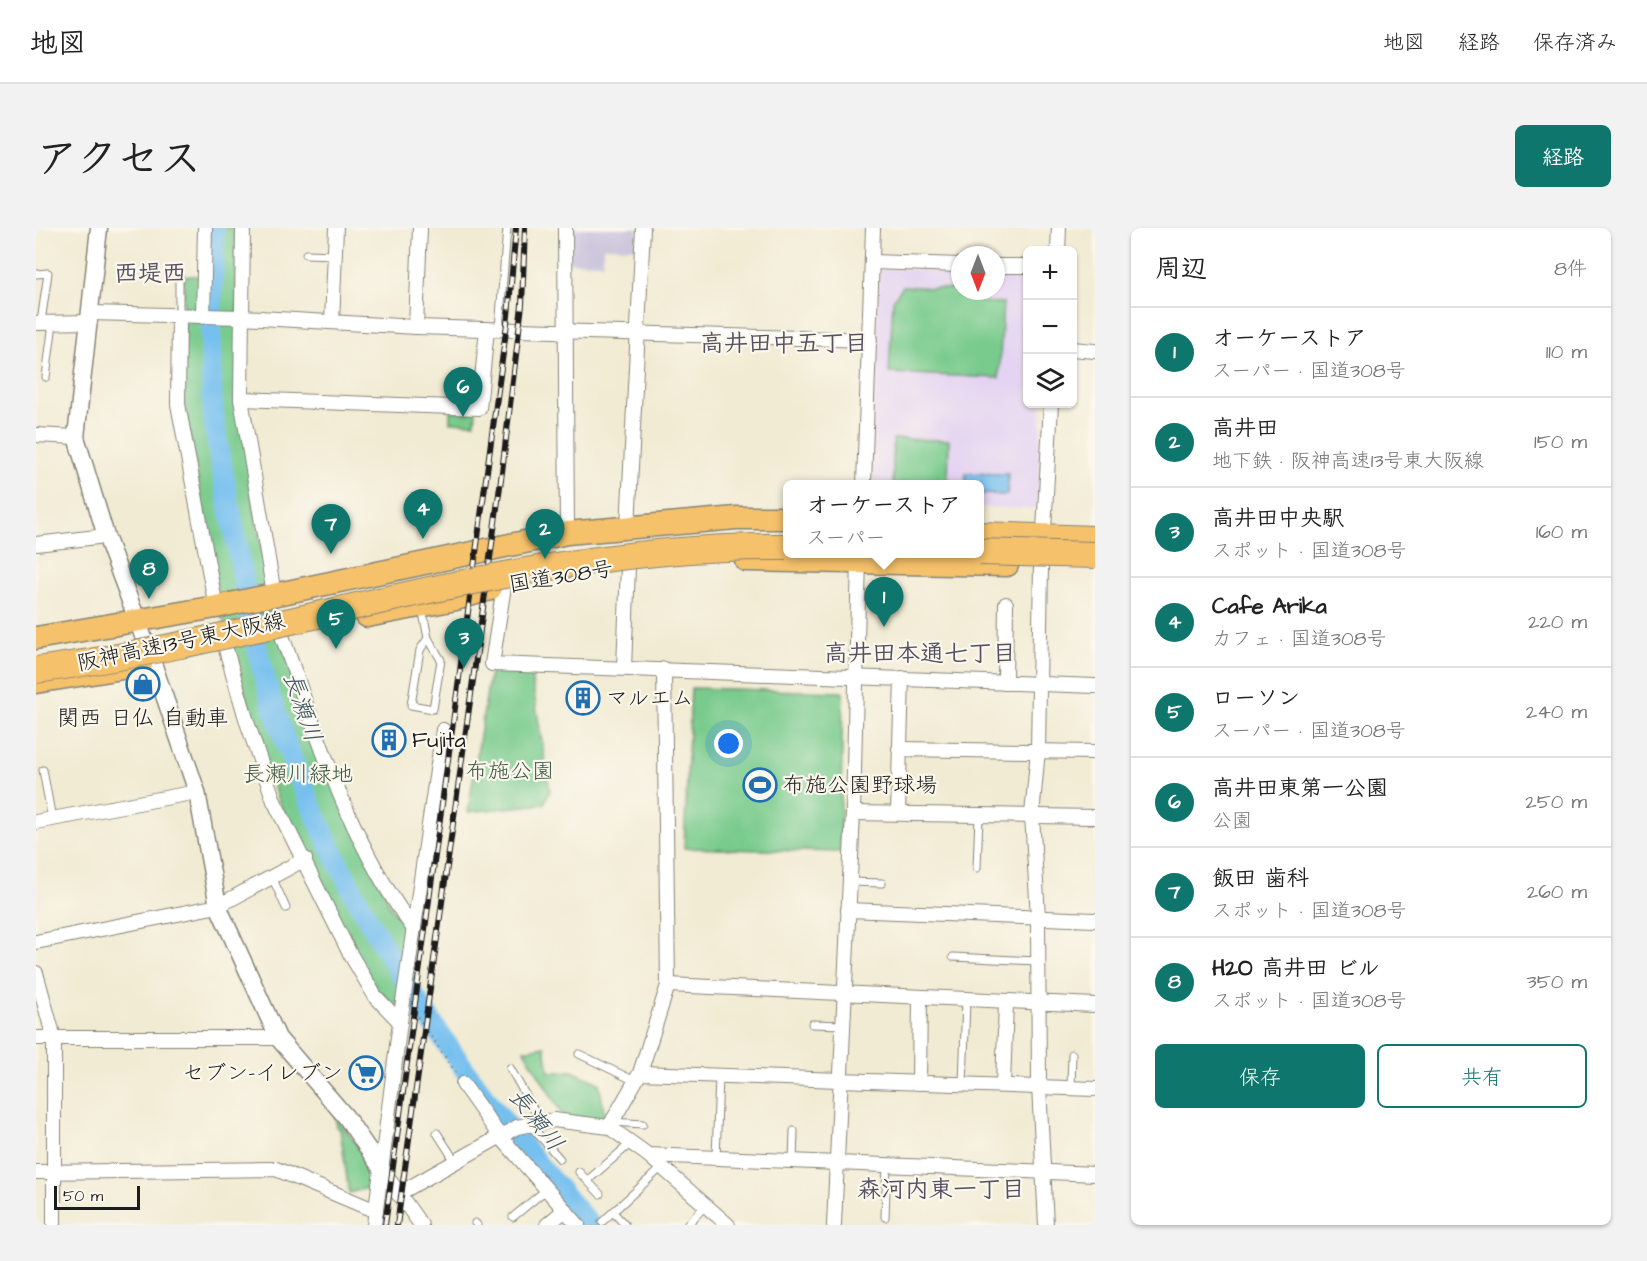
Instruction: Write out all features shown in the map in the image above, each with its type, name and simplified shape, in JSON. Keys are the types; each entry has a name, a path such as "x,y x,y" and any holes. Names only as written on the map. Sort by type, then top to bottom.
{"highway":[{"name":"国道308号","path":"36,638 138,622 274,594 413,574 567,533 736,518 783,518"},
{"path":"984,526 1095,532"},
{"name":"阪神高速13号東大阪線","path":"36,655 155,633 457,567 559,549 667,536 783,531"},
{"path":"984,535 1095,539"},
{"name":"阪神高速13号東大阪線","path":"36,670 158,648 460,582 564,564 670,550 783,547"},
{"path":"984,552 1095,555"},
{"name":"国道308号","path":"36,682 153,663 281,633 421,606 504,586 628,566 725,560 814,558"},
{"name":"国道308号","path":"878,558 1095,567"}],"street":[{"path":"99,228 76,437 106,536 197,792 218,906 278,1038 346,1117 421,1225"},
{"path":"205,228 209,317"},
{"path":"243,228 241,399 274,594"},
{"path":"332,322 336,228"},
{"path":"416,327 420,228"},
{"path":"565,228 567,533"},
{"path":"628,527 643,228"},
{"path":"864,480 873,228"},
{"path":"1058,246 1059,228"},
{"path":"872,262 951,264"},
{"path":"1005,266 1023,266"},
{"path":"179,315 178,405 216,607"},
{"path":"43,322 179,315 416,327 870,340"},
{"path":"241,399 479,408 493,329"},
{"path":"1077,350 1095,351"},
{"path":"1044,530 1051,408"},
{"path":"36,435 76,437"},
{"path":"36,544 106,536"},
{"path":"834,1225 853,813 858,558"},
{"path":"624,668 628,566"},
{"path":"1041,566 1038,750 1032,816 1038,918 1039,1086 1046,1225"},
{"path":"504,586 492,664 1095,686"},
{"path":"1005,683 1001,623 1006,604"},
{"path":"281,633 335,786 393,901 414,929"},
{"path":"225,646 247,722 274,801 305,859 349,952 375,996 400,1022"},
{"path":"611,1125 637,1077 668,985 664,669"},
{"path":"897,813 902,678"},
{"path":"374,1225 383,1171 400,1022 443,730"},
{"path":"899,749 1095,752"},
{"path":"36,822 197,792"},
{"path":"853,813 1095,817"},
{"path":"36,942 218,906 305,859"},
{"path":"848,910 1095,920"},
{"path":"36,973 54,1038 54,1225"},
{"path":"668,985 1095,1005"},
{"path":"919,1083 920,998"},
{"path":"1003,1085 1006,1002"},
{"path":"36,1038 278,1038"},
{"path":"637,1077 719,1076 1095,1089"},
{"path":"464,1084 499,1135 578,1225"},
{"path":"399,1194 499,1135 529,1125 554,1120 611,1125 728,1225"},
{"path":"648,1155 1095,1174"},
{"path":"36,1172 276,1168 376,1211"},
{"path":"407,1225 410,1209"},
{"path":"547,1225 565,1210"}],"lane":[{"path":"493,329 507,228"},
{"path":"306,254 335,255"},
{"path":"36,274 48,273 43,322 46,377"},
{"path":"179,275 179,315"},
{"path":"413,574 428,638 441,660 433,709 411,705 420,650 428,638"},
{"path":"43,770 52,819"},
{"path":"977,868 979,814"},
{"path":"272,877 286,908"},
{"path":"849,882 882,883"},
{"path":"953,957 1038,961"},
{"path":"963,1084 966,1000"},
{"path":"812,1024 843,1025"},
{"path":"579,1054 637,1077"},
{"path":"1071,1088 1072,1054"},
{"path":"510,1068 529,1125 560,1159"},
{"path":"716,1158 719,1076"},
{"path":"611,1125 644,1125"},
{"path":"793,1161 794,1131"},
{"path":"437,1133 455,1161"},
{"path":"588,1180 631,1143"},
{"path":"885,1216 887,1165"},
{"path":"602,1222 662,1167"},
{"path":"579,1172 600,1194"},
{"path":"513,1217 547,1189"},
{"path":"687,1225 705,1205"},
{"path":"613,1212 625,1225"}],"path":[{"path":"404,998 464,1084"}],"shaded area":[{"path":"569,228 637,228 637,248 603,247 603,263 568,262"},
{"path":"884,268 951,271 951,300 1005,300 1005,272 1023,273 1023,408 1042,408 1038,505 1033,509 984,507 984,480 870,480 879,272"}],"green space":[{"name":"長瀬川緑地","path":"209,228 236,228 236,292 252,497 279,639 389,904 408,933 397,1012 378,992 339,923 277,798 220,606 184,401 184,276 208,276"},
{"path":"903,286 951,289 951,300 1003,303 999,378 889,373 893,300"},
{"path":"450,411 476,411 475,423 450,422"},
{"path":"893,439 949,440 948,480 893,480"},
{"name":"布施公園","path":"490,672 531,675 550,791 544,804 468,812"},
{"name":"布施公園野球場","path":"691,688 843,692 840,852 684,848"},
{"path":"545,1046 549,1072 572,1071 599,1083 606,1122 565,1119 524,1050"},
{"path":"335,1115 380,1176 378,1185 349,1193 340,1129 337,1128"}],"water":[{"path":"966,473 1008,474 1007,495 984,494 984,480 966,480"}],"waterway":[{"name":"長瀬川","path":"214,228 211,356 216,433 247,602 262,669 301,782 332,851 368,919 407,984 449,1048 494,1109 541,1169 590,1225"}],"railway":[{"path":"385,1225 508,316 516,228"},
{"path":"397,1225 502,472 522,305 525,228"}],"place":[{"name":"高井田東第一公園","path":"463,417"},
{"name":"Cafe Arika","path":"423,539"},
{"name":"飯田 歯科","path":"331,554"},
{"name":"高井田","path":"545,559"},
{"name":"H2O 高井田 ビル","path":"149,599"},
{"name":"オーケーストア","path":"884,627"},
{"name":"ローソン","path":"336,649"},
{"name":"高井田中央駅","path":"464,668"},
{"name":"関西 日仏 自動車","path":"143,684"},
{"name":"マルエム","path":"583,698"},
{"name":"Fujita","path":"389,740"},
{"name":"布施公園野球場","path":"760,785"},
{"name":"セブン-イレブン","path":"366,1073"}],"district":[{"name":"西堤西","path":"150,274"},
{"name":"高井田中五丁目","path":"784,344"},
{"name":"高井田本通七丁目","path":"920,654"},
{"name":"森河内東一丁目","path":"941,1190"}]}
